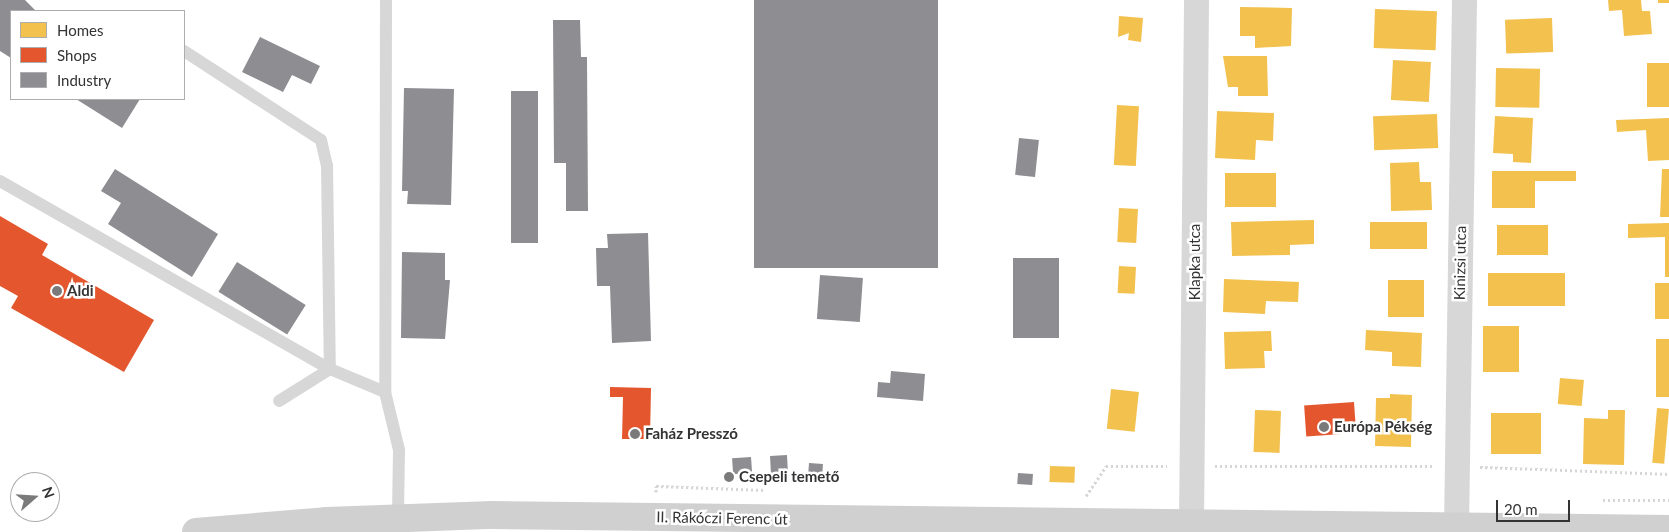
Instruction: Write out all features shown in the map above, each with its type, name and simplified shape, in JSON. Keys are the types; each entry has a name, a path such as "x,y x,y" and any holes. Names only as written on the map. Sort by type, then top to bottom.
{"main road":[{"name":"II. Rákóczi Ferenc út","path":"196,532 398,517 613,524 655,517 1191,524 1306,529 1456,527 1490,530 1669,529"}],"street":[{"name":"Klapka utca","path":"1191,524 1194,466 1196,0"},
{"name":"Kinizsi utca","path":"1456,527 1464,0"}],"lane":[{"path":"386,0 385,392 399,450 398,517"},
{"path":"185,52 321,140 327,165 330,369"},
{"path":"0,181 330,369 385,392"},
{"path":"279,401 330,369"}],"path":[{"path":"1083,500 1106,466 1457,466 1669,474"},
{"path":"655,517 656,486 776,490"}],"building: Homes":[{"path":"1608,0 1641,0 1642,11 1650,11 1652,34 1624,36 1622,10 1609,11"},
{"path":"1658,0 1669,0 1669,3 1658,3"},
{"path":"1240,7 1292,8 1291,46 1255,48 1255,36 1240,36"},
{"path":"1375,9 1437,11 1436,50 1374,48"},
{"path":"1119,16 1143,18 1141,42 1128,40 1129,33 1118,37"},
{"path":"1552,18 1553,52 1506,54 1505,20"},
{"path":"1223,56 1267,56 1268,96 1238,96 1238,87 1228,87"},
{"path":"1393,60 1431,62 1429,102 1391,100"},
{"path":"1647,63 1669,63 1669,107 1647,107"},
{"path":"1496,68 1540,69 1539,108 1495,107"},
{"path":"1117,105 1139,106 1136,166 1114,165"},
{"path":"1217,111 1274,113 1273,141 1256,140 1255,160 1215,158"},
{"path":"1437,114 1438,148 1374,150 1373,116"},
{"path":"1495,116 1533,118 1531,163 1513,162 1513,154 1493,153"},
{"path":"1669,118 1669,160 1648,161 1646,130 1617,132 1616,120"},
{"path":"1419,162 1420,182 1431,182 1432,210 1391,211 1390,163"},
{"path":"1662,169 1669,169 1669,217 1660,217"},
{"path":"1492,171 1576,171 1576,181 1535,181 1535,208 1492,208"},
{"path":"1225,173 1276,173 1276,207 1225,207"},
{"path":"1119,208 1138,209 1136,243 1117,242"},
{"path":"1314,220 1314,244 1290,245 1290,255 1232,256 1231,222"},
{"path":"1370,222 1427,222 1427,249 1370,249"},
{"path":"1669,223 1669,277 1665,277 1665,237 1628,238 1628,224"},
{"path":"1497,225 1548,225 1548,255 1497,255"},
{"path":"1119,266 1136,267 1135,294 1118,293"},
{"path":"1488,273 1565,273 1565,306 1488,306"},
{"path":"1224,279 1299,282 1298,302 1266,301 1265,314 1223,312"},
{"path":"1388,280 1424,280 1424,317 1388,317"},
{"path":"1655,283 1669,283 1669,319 1655,319"},
{"path":"1483,326 1519,326 1519,372 1483,372"},
{"path":"1366,330 1422,333 1421,367 1392,366 1392,352 1365,350"},
{"path":"1271,331 1272,351 1264,351 1265,368 1225,369 1224,332"},
{"path":"1656,339 1669,339 1669,397 1656,397"},
{"path":"1560,378 1584,380 1582,406 1558,404"},
{"path":"1111,389 1139,392 1135,432 1107,429"},
{"path":"1390,394 1412,395 1411,447 1375,446 1376,398 1390,398"},
{"path":"1657,408 1669,409 1664,464 1652,463"},
{"path":"1255,410 1281,411 1280,453 1254,452"},
{"path":"1608,410 1625,410 1624,465 1583,464 1584,418 1608,419"},
{"path":"1491,413 1541,413 1541,454 1491,454"},
{"path":"1050,466 1075,467 1074,483 1049,482"}],"building: Shops":[{"name":"Aldi","path":"0,216 48,244 42,255 154,320 124,372 11,308 18,296 0,286"},
{"path":"610,387 651,388 650,439 622,439 623,397 610,397"},
{"path":"1354,402 1356,433 1306,436 1304,405"}],"building: Industry":[{"path":"0,0 25,0 35,10 10,10 10,57 0,51"},
{"path":"754,0 938,0 938,268 754,268"},
{"path":"553,20 580,20 581,57 587,57 588,211 566,211 566,163 554,163"},
{"path":"260,37 320,66 311,84 292,75 283,92 242,72"},
{"path":"404,88 454,89 451,205 407,204 408,191 402,191"},
{"path":"511,91 538,91 538,243 511,243"},
{"path":"78,100 139,100 122,128"},
{"path":"1019,138 1039,140 1035,177 1015,175"},
{"path":"115,169 218,234 192,277 108,224 121,203 101,191"},
{"path":"648,233 651,341 612,343 610,286 597,286 596,248 608,248 607,234"},
{"path":"402,252 445,253 445,280 450,280 445,339 401,338"},
{"path":"1013,258 1059,258 1059,338 1013,338"},
{"path":"237,262 306,305 287,335 218,292"},
{"path":"820,275 863,278 860,322 817,319"},
{"path":"891,371 925,374 923,401 877,397 878,382 890,383"},
{"path":"787,455 788,474 771,475 770,456"},
{"path":"751,457 752,473 733,474 732,458"},
{"path":"809,463 823,464 822,482 808,481"},
{"path":"1018,473 1033,474 1032,485 1017,484"}],"place":[{"name":"Aldi","path":"57,291"},
{"name":"Európa Pékség","path":"1324,427"},
{"name":"Faház Presszó","path":"635,434"},
{"name":"Csepeli temető","path":"729,477"}]}
